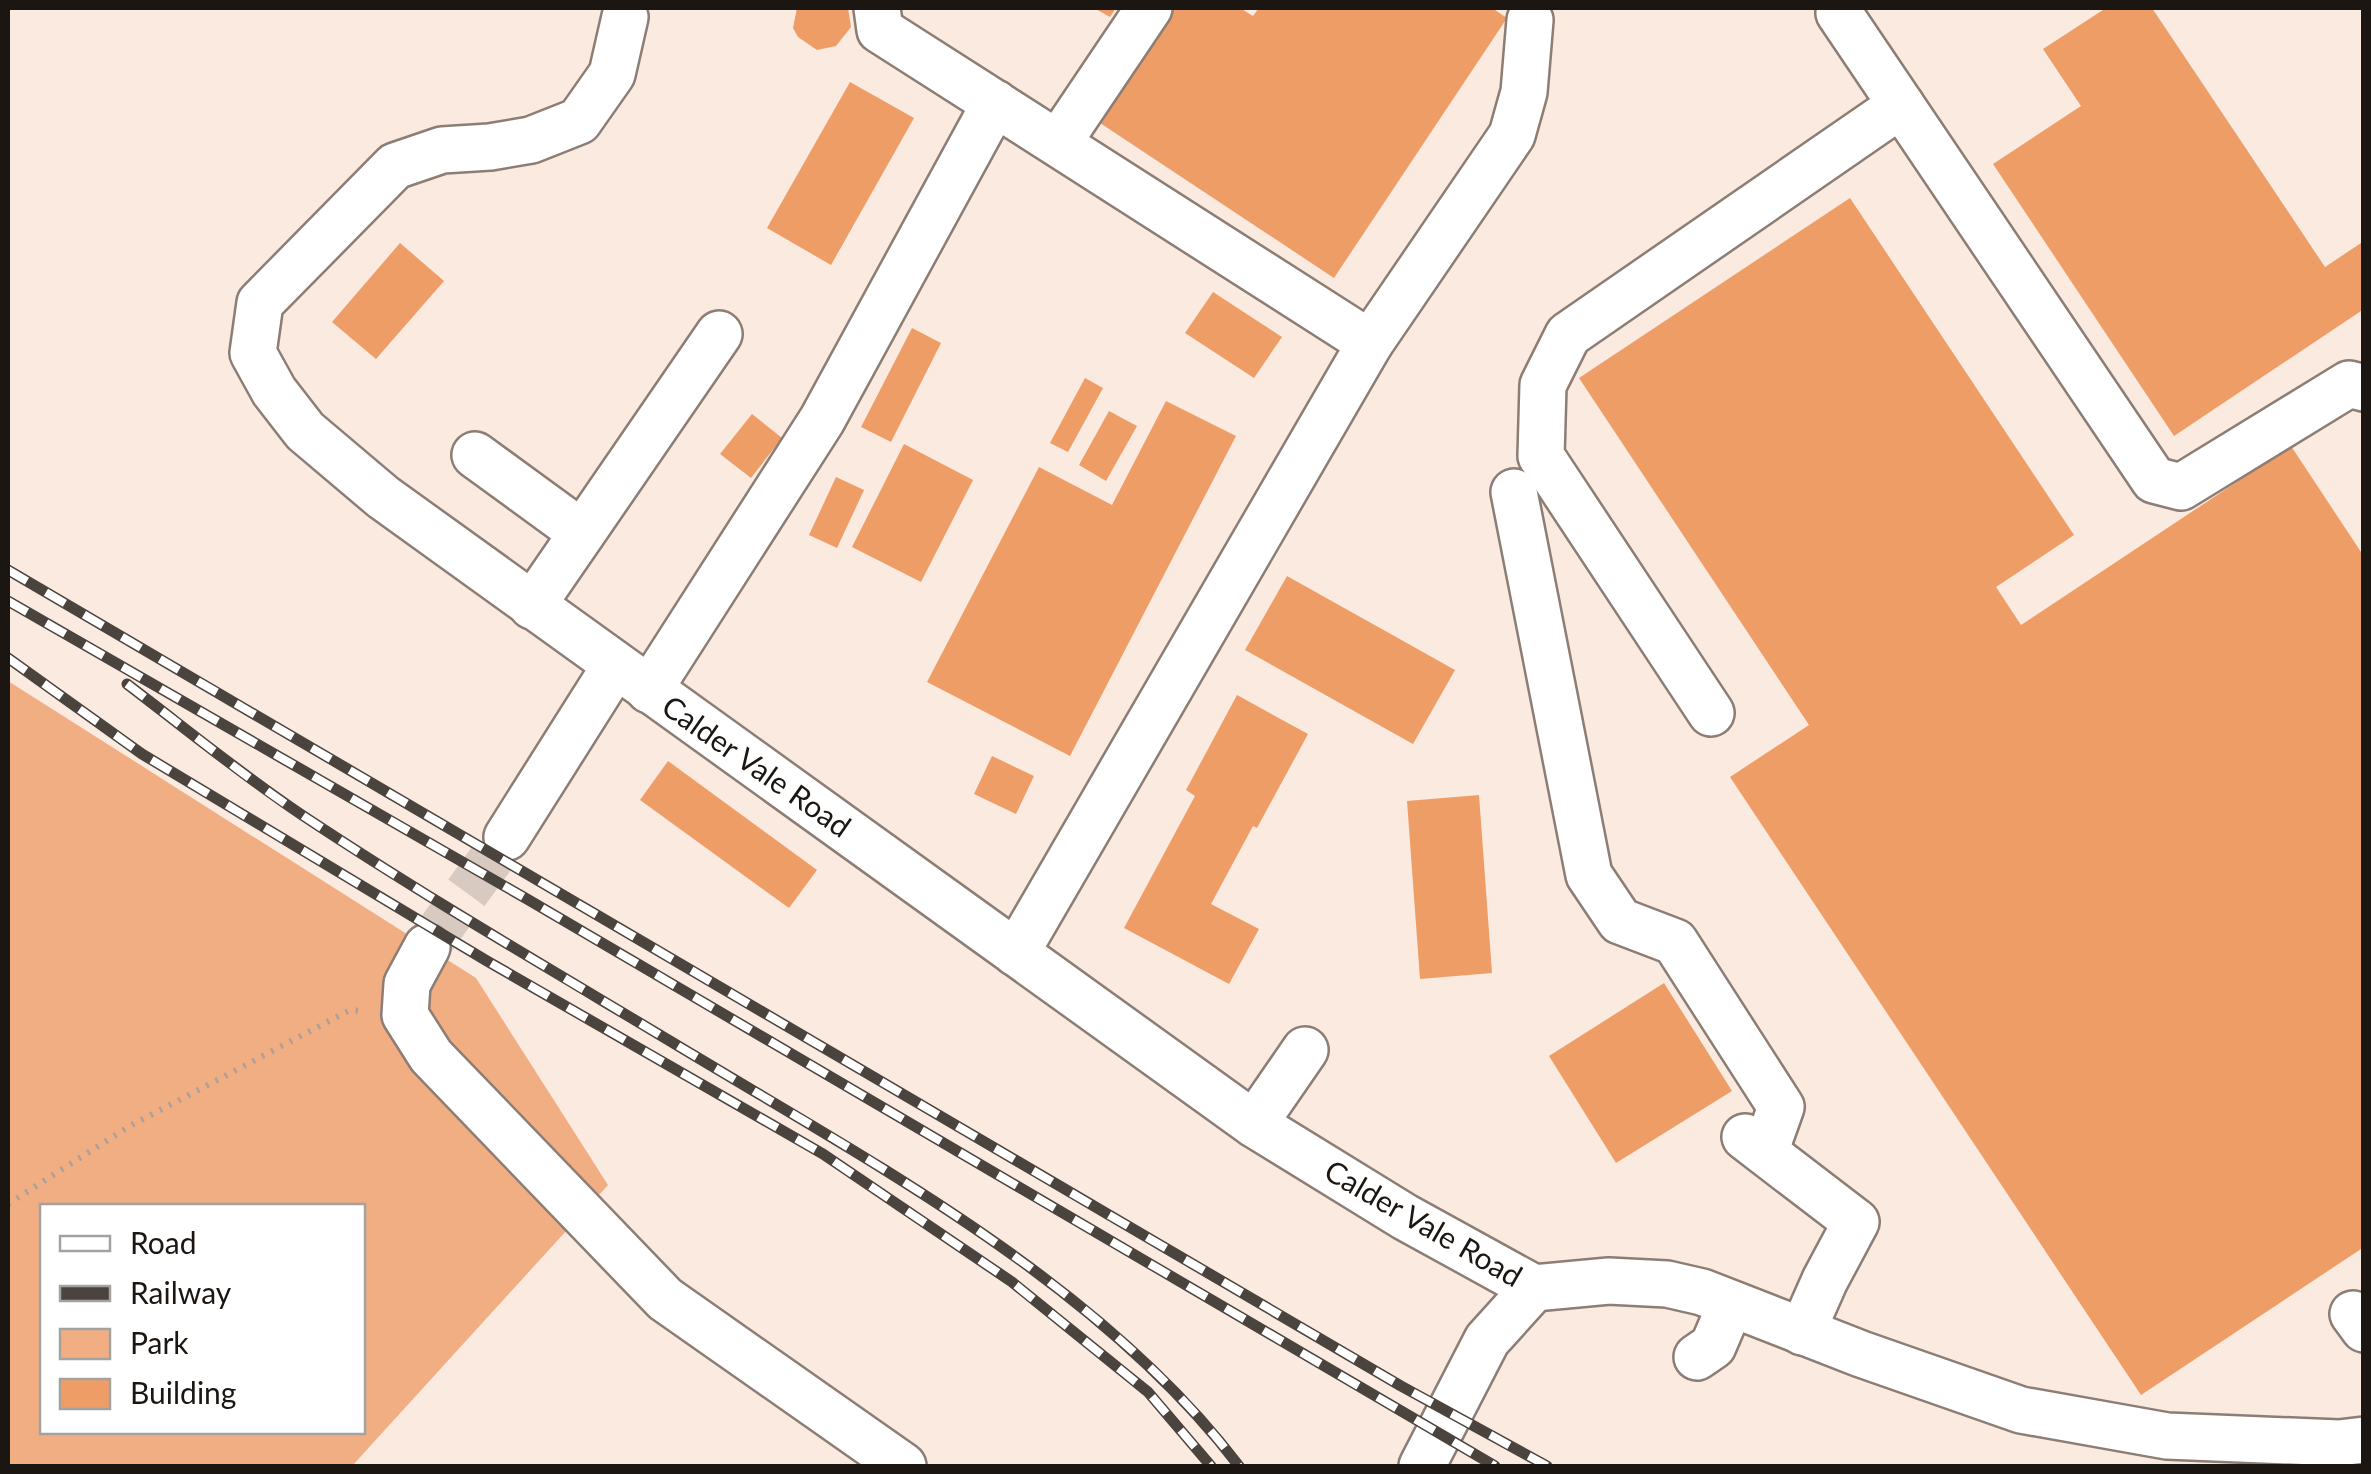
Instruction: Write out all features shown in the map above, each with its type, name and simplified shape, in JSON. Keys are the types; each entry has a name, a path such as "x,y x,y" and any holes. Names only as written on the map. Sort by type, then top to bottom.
{"street":[{"path":"877,8 880,30 1370,343"},
{"path":"1058,143 1149,8"},
{"path":"1839,13 2154,480 2181,487 2348,384 2364,388"},
{"name":"Calder Vale Road","path":"625,17 612,74 579,121 531,140 442,150 394,166 260,302 253,352 274,391 305,431 383,497 1254,1124 1405,1218 1534,1288 1609,1281 1667,1284 1702,1292 2020,1410 2168,1436 2339,1443 2364,1440"},
{"path":"1016,953 1370,343 1512,135 1524,92 1530,20"},
{"path":"507,837 632,678 822,420 995,103"},
{"path":"1711,713 1541,456 1542,385 1568,335 1900,105"},
{"path":"532,606 720,334"},
{"path":"476,454 582,534"},
{"path":"1514,492 1589,875 1620,922 1675,942 1781,1107 1755,1144 1856,1222 1802,1332"},
{"path":"426,946 407,984 405,1014 431,1056 666,1300 903,1466"},
{"path":"1254,1124 1305,1050"},
{"path":"1422,1466 1487,1340 1534,1288"},
{"path":"1697,1357 1714,1346 1731,1304"}],"path":[{"path":"8,1204 128,1127 350,1010 405,1014"}],"green space":[{"path":"8,681 476,978 608,1185 352,1466 8,1466"}],"building":[{"path":"797,8 848,8 851,27 836,46 817,50 798,37 793,28"},
{"path":"1094,8 1116,8 1110,17"},
{"path":"1160,8 1240,8 1253,16 1259,8 1492,8 1507,18 1334,278 1088,115"},
{"path":"2106,8 2152,8 2325,267 2364,241 2364,309 2174,436 1993,164 2081,106 2043,49"},
{"path":"850,82 914,118 831,265 767,228"},
{"path":"1850,198 2074,535 1996,587 2021,625 2291,446 2361,552 2364,550 2364,1247 2141,1395 1730,777 1809,725 1579,378"},
{"path":"400,243 444,281 376,359 332,322"},
{"path":"1213,292 1282,337 1254,378 1185,333"},
{"path":"912,328 941,343 891,442 861,427"},
{"path":"1085,378 1103,388 1068,452 1050,443"},
{"path":"1166,401 1236,436 1070,756 927,682 1039,467 1112,505"},
{"path":"1109,411 1137,426 1106,481 1079,465"},
{"path":"752,414 782,438 751,478 720,454"},
{"path":"904,444 973,480 921,582 852,547"},
{"path":"836,477 864,490 837,548 809,535"},
{"path":"1287,576 1455,670 1413,744 1245,650"},
{"path":"1237,695 1308,734 1211,904 1259,929 1229,984 1124,928 1195,796 1186,790"},
{"path":"992,756 1034,776 1016,814 974,794"},
{"path":"668,761 817,870 789,908 640,800"},
{"path":"1479,795 1492,973 1420,979 1407,801"},
{"path":"1664,983 1732,1091 1616,1163 1549,1056"}],"tunnel":[{"path":"427,947 507,837"}],"railway":[{"path":"8,570 1401,1386 1547,1466"},
{"path":"8,601 527,899 1495,1466"},
{"path":"8,658 142,754 487,961 823,1154 1012,1282 1148,1392 1211,1466"},
{"path":"127,684 258,784 348,845 978,1230 1120,1339 1183,1400 1239,1466"}]}
